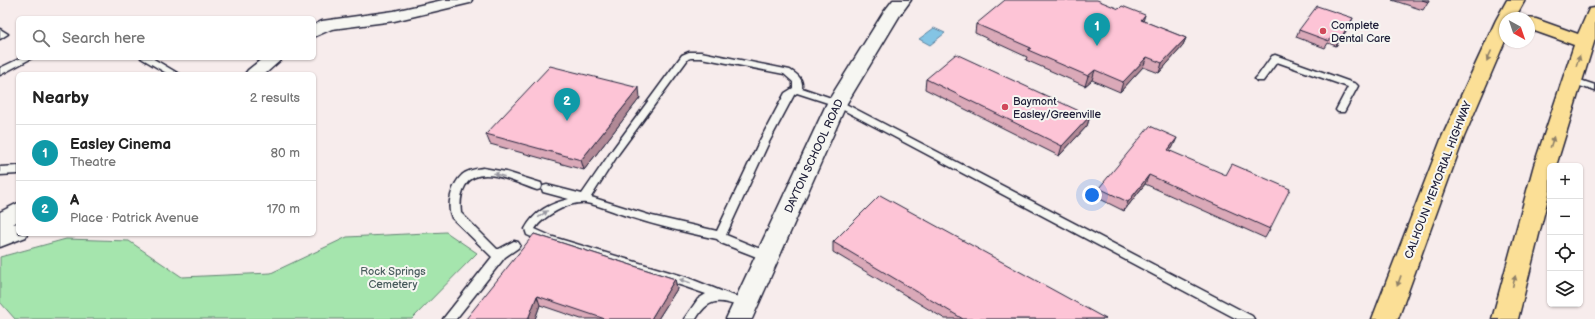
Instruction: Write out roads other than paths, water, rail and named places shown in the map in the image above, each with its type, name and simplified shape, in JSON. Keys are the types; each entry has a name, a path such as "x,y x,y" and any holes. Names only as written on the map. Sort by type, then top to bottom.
{"highway":[{"name":"CALHOUN MEMORIAL HIGHWAY","path":"1511,12 1516,0"},
{"path":"1505,319 1542,175 1571,80 1589,43 1595,13"},
{"path":"1535,25 1589,43"},
{"name":"CALHOUN MEMORIAL HIGHWAY","path":"1385,319 1453,137 1499,37"}],"street":[{"path":"316,31 328,25 394,16 464,0"},
{"name":"DAYTON SCHOOL ROAD","path":"742,311 766,256 787,216 837,103 888,19 902,0"},
{"path":"256,72 272,60"},
{"path":"0,222 16,212"},
{"path":"0,239 16,232"}],"lane":[{"path":"0,32 4,34 0,36"},
{"path":"742,311 721,296 686,282 549,240 527,236 531,225 541,215 552,208 571,201 585,199 616,151 685,57 689,55 701,55 787,72 798,82 797,90"},
{"path":"1260,79 1275,58 1353,86 1341,110"},
{"path":"0,72 24,60"},
{"path":"149,60 171,72"},
{"path":"1571,80 1595,88"},
{"path":"720,236 764,142 790,93 797,90 837,103 1248,319"},
{"path":"0,171 16,170"},
{"path":"498,254 456,215 454,206 461,182 479,170 489,171 542,188 673,225 720,236 725,240 766,256"},
{"path":"449,319 498,254 514,245"},
{"path":"690,319 703,302 713,296 721,296"}],"water":[{"path":"934,28 945,33 930,45 919,39"}],"place":[{"name":"Complete Dental Care","path":"1323,31"},
{"name":"Easley Cinema","path":"1097,46"},
{"name":"Baymont Easley/Greenville","path":"1005,107"},
{"name":"A","path":"567,121"}],"park label":[{"name":"Rock Springs Cemetery","path":"393,277"}]}
